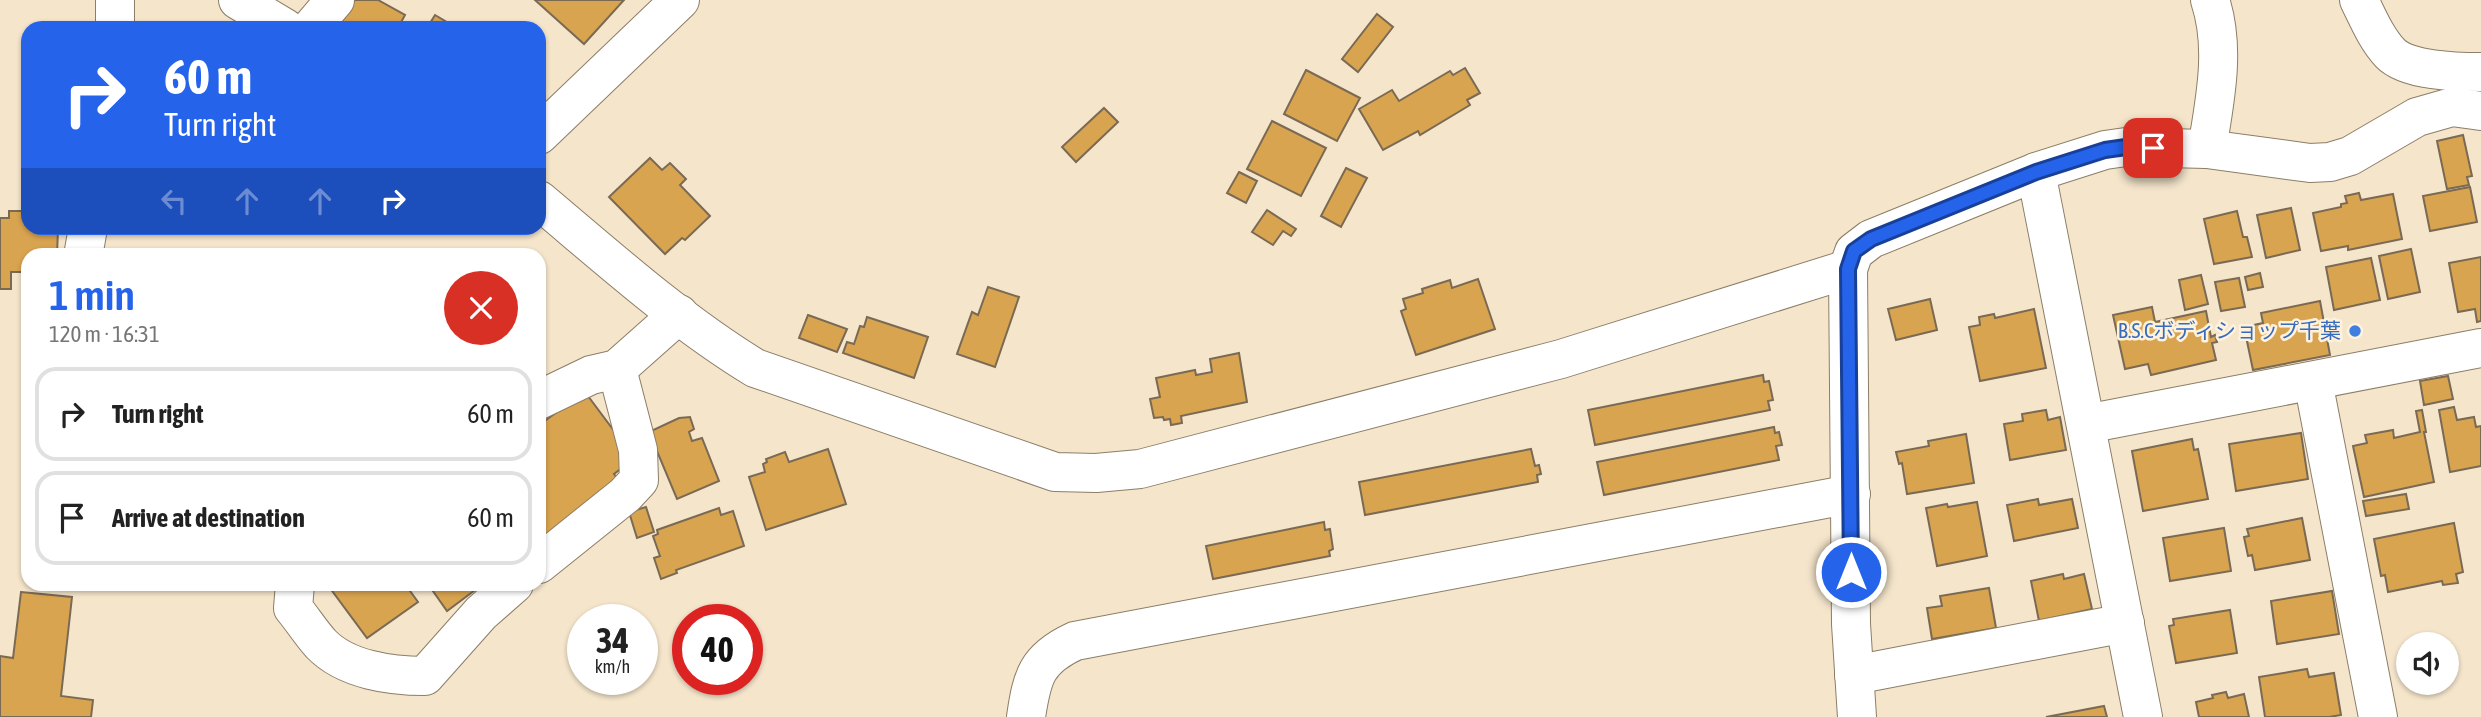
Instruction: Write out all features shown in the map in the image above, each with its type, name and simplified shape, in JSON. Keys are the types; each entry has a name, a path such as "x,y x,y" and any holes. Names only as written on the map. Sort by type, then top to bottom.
{"street":[{"path":"115,0 115,21"},
{"path":"238,0 273,21"},
{"path":"317,21 335,0"},
{"path":"546,128 680,0"},
{"path":"2207,149 2216,94 2219,50 2210,0"},
{"path":"2359,0 2376,34 2392,55 2434,69 2481,72"},
{"path":"1857,717 1851,624 1848,269 1854,251 1871,239 2036,172 2105,150 2126,147 2207,149 2310,163 2330,162 2350,156 2417,117 2452,107 2481,111"},
{"path":"2036,172 2143,717"},
{"path":"546,206 679,314 731,354 755,368 1055,471 1096,473 1140,469 1562,359 1848,269"},
{"path":"546,397 592,375 617,369 679,314"},
{"path":"2086,424 2481,348"},
{"path":"546,558 625,495 639,480 638,450 617,369"},
{"path":"2314,381 2378,717"},
{"path":"1026,717 1030,689 1044,661 1055,650 1075,641 1851,494"},
{"path":"294,591 293,608 323,645 350,663 401,676 425,676 481,613 506,591"},
{"path":"1854,675 2125,623"}],"building":[{"path":"355,0 378,0 405,15 402,21 336,21"},
{"path":"535,0 624,0 584,44"},
{"path":"1377,14 1393,27 1358,72 1342,59"},
{"path":"435,15 445,21 431,21"},
{"path":"1465,68 1480,93 1467,100 1470,105 1420,135 1418,131 1383,150 1359,109 1392,90 1399,101 1450,71 1453,75"},
{"path":"1306,70 1360,98 1337,141 1284,114"},
{"path":"1104,108 1118,122 1076,162 1062,147"},
{"path":"1272,121 1326,148 1301,196 1247,169"},
{"path":"2463,135 2472,176 2467,177 2469,185 2447,189 2437,141"},
{"path":"650,158 662,170 670,163 686,179 680,185 710,216 685,240 682,238 665,254 609,197"},
{"path":"1346,168 1367,178 1341,227 1321,216"},
{"path":"1239,172 1257,181 1246,203 1227,193"},
{"path":"2470,187 2477,222 2430,231 2423,196"},
{"path":"2359,193 2361,200 2393,194 2402,239 2348,250 2348,246 2321,251 2313,213 2341,207 2341,204 2347,203 2345,196"},
{"path":"2291,208 2300,250 2266,258 2257,215"},
{"path":"1267,210 1296,229 1291,236 1283,231 1273,245 1252,232"},
{"path":"9,211 21,211 21,235 58,235 57,248 21,248 21,272 11,272 11,289 0,289 0,218 9,218"},
{"path":"2237,211 2243,237 2247,237 2252,257 2214,264 2204,219"},
{"path":"2411,249 2420,292 2388,299 2379,256"},
{"path":"2481,257 2481,321 2477,322 2475,309 2458,312 2449,263"},
{"path":"2371,258 2380,300 2334,310 2326,267"},
{"path":"2260,273 2263,287 2248,290 2245,277"},
{"path":"2201,275 2208,304 2185,310 2179,280"},
{"path":"2239,278 2245,307 2221,311 2215,282"},
{"path":"1478,279 1495,329 1416,355 1401,311 1406,309 1403,299 1423,293 1422,289 1450,280 1452,288"},
{"path":"988,287 1019,297 995,367 957,354 972,312 978,315"},
{"path":"1930,299 1937,330 1896,340 1888,309"},
{"path":"2320,301 2330,355 2253,370 2244,327 2263,323 2261,313"},
{"path":"2152,307 2155,322 2206,311 2211,337 2215,335 2217,342 2212,343 2216,360 2151,375 2148,364 2125,369 2113,315"},
{"path":"2034,309 2046,368 1980,381 1969,327 1980,325 1979,317 1994,314 1995,318"},
{"path":"808,315 847,329 837,352 799,338"},
{"path":"867,317 928,337 914,378 843,353 847,342 854,344 860,326 864,327"},
{"path":"1239,353 1247,402 1181,416 1182,423 1171,425 1170,419 1154,418 1150,399 1160,397 1156,378 1195,370 1196,375 1212,372 1210,359"},
{"path":"1763,375 1764,382 1769,381 1773,400 1768,401 1770,410 1595,445 1588,410"},
{"path":"2448,376 2453,399 2424,405 2420,381"},
{"path":"585,392 623,443 627,464 614,474 620,482 546,537 546,420"},
{"path":"2454,407 2457,420 2474,417 2476,427 2481,426 2481,466 2450,472 2439,410"},
{"path":"2046,410 2048,420 2060,417 2066,450 2010,460 2004,424 2023,421 2022,414"},
{"path":"2422,410 2434,482 2364,497 2353,446 2367,443 2365,435 2393,430 2394,438 2420,432 2416,411"},
{"path":"690,417 694,429 689,432 692,441 702,438 719,481 677,499 649,432 679,418"},
{"path":"1774,427 1775,433 1779,432 1782,445 1776,446 1779,460 1604,495 1597,462"},
{"path":"2301,433 2308,479 2236,491 2229,444"},
{"path":"1966,434 1974,483 1907,494 1902,463 1899,464 1896,452 1929,446 1928,441"},
{"path":"2192,439 2194,450 2198,449 2208,499 2143,511 2132,451"},
{"path":"828,449 846,504 766,530 749,477 765,472 763,464 767,462 766,459 785,452 789,462"},
{"path":"1531,449 1535,466 1539,465 1541,474 1537,475 1538,482 1365,515 1359,482"},
{"path":"2406,494 2409,509 2366,516 2363,501"},
{"path":"2038,499 2039,505 2072,499 2078,528 2014,541 2007,505"},
{"path":"1977,502 1987,556 1937,566 1926,508"},
{"path":"646,507 654,532 637,538 629,512"},
{"path":"719,508 721,515 733,511 744,546 676,570 677,573 661,579 654,558 660,556 653,536 658,534 657,530"},
{"path":"2302,518 2310,560 2255,570 2252,555 2248,556 2244,537 2249,536 2247,529"},
{"path":"1324,522 1325,530 1330,529 1333,549 1329,551 1330,556 1213,579 1206,546"},
{"path":"2454,523 2463,572 2456,574 2458,583 2443,585 2442,581 2388,592 2385,575 2381,576 2374,539"},
{"path":"2224,528 2231,571 2170,581 2163,538"},
{"path":"2063,574 2064,579 2084,574 2092,609 2039,621 2031,581"},
{"path":"1989,588 1996,628 1932,639 1927,608 1942,606 1940,596"},
{"path":"332,591 410,591 418,602 367,638"},
{"path":"433,591 474,591 447,611"},
{"path":"2332,591 2339,634 2277,644 2271,601"},
{"path":"21,592 72,597 61,696 93,700 91,717 0,717 0,656 13,658"},
{"path":"2230,610 2237,653 2176,663 2169,626 2174,625 2173,619"},
{"path":"2307,669 2309,677 2334,673 2341,715 2265,717 2259,677"},
{"path":"2226,692 2228,698 2244,694 2249,717 2199,717 2196,702"},
{"path":"2104,706 2107,717 2046,717"}],"place":[{"name":"B.S.Cボディショップ千葉","path":"2355,331"}],"route":[{"path":"1851,572 1848,269 1854,251 1871,239 2036,172 2105,150 2126,147 2153,148"}]}
